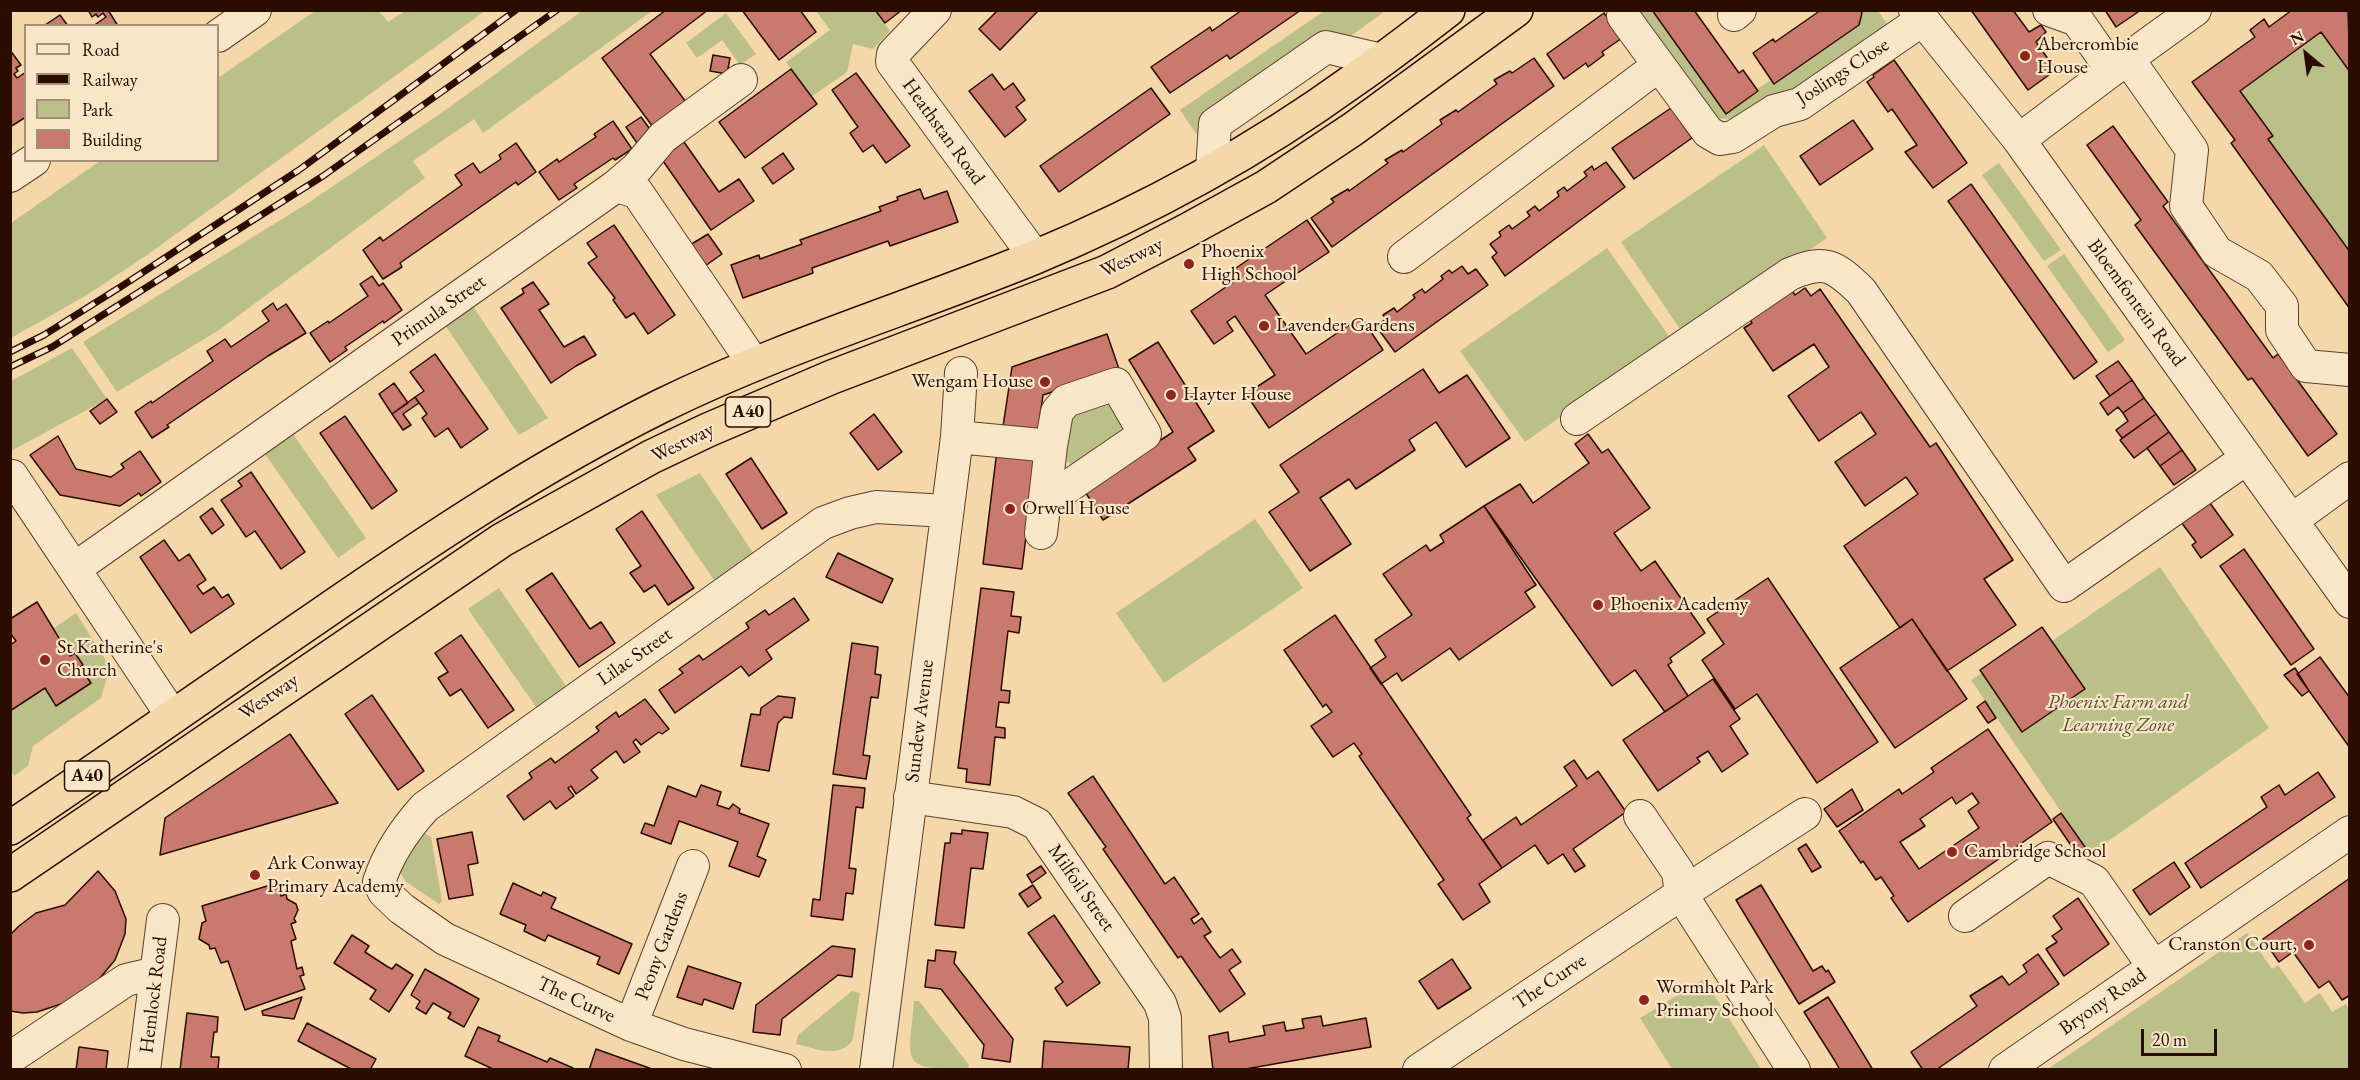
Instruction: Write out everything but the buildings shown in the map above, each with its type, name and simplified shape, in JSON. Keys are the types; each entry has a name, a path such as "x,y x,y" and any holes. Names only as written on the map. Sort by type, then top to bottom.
{"highway":[{"name":"Westway","path":"10,828 442,531 570,454 662,406 754,364 1035,257 1122,217 1212,170 1276,132 1382,60 1448,10"},
{"name":"Westway","path":"10,875 502,540 614,477 708,430 832,377 1107,272 1186,231 1266,188 1353,129 1516,10"}],"street":[{"path":"219,35 255,10"},
{"name":"Heathstan Road","path":"935,10 894,54 892,62 1035,257"},
{"path":"2049,10 2077,20 2120,64 2192,150 2186,206 2217,252 2259,276 2282,306 2282,330 2306,366 2349,370"},
{"path":"2019,140 2195,10"},
{"name":"Joslings Close","path":"1623,15 1708,132 1720,139 1733,137 1774,111 1800,104 1919,15"},
{"name":"Bloemfontein Road","path":"1919,15 2019,140 2349,602"},
{"path":"1212,170 1215,124 1326,47 1382,60"},
{"path":"1404,257 1658,66"},
{"name":"Primula Street","path":"74,569 616,186 637,168 663,136 741,80"},
{"path":"10,176 31,162"},
{"path":"616,186 637,192 754,364"},
{"path":"1577,419 1790,274 1809,266 1832,267 1861,291 2064,586 2247,458"},
{"name":"Sundew Avenue","path":"876,1070 957,437 961,373"},
{"path":"1116,384 1145,434 1042,518 1051,446 1057,412 1065,402 1116,384"},
{"path":"957,437 1051,446"},
{"path":"12,476 173,717"},
{"path":"2292,520 2349,478"},
{"name":"Lilac Street","path":"384,892 379,882 384,868 403,835 425,807 823,523 876,507 947,512"},
{"name":"Milfoil Street","path":"910,797 1013,812 1037,824 1160,1003 1166,1018 1166,1070"},
{"name":"The Curve","path":"1419,1070 1681,894 1805,814"},
{"path":"1640,816 1678,873 1681,894 1794,1070"},
{"name":"Bryony Road","path":"2005,1070 2349,832"},
{"path":"1965,916 2048,858 2094,881 2154,967"},
{"name":"Peony Gardens","path":"631,1025 693,866"},
{"name":"The Curve","path":"384,892 402,909 445,939 631,1025 684,1044 785,1070"},
{"name":"Hemlock Road","path":"144,1070 163,920"},
{"path":"10,1058 126,980 156,973"}],"green space":[{"path":"1383,10 1384,12 1352,35 1200,125 1197,135 1180,110 1324,11"},
{"path":"315,11 379,11 388,22 405,11 485,11 147,255 87,295 11,338 11,223 99,162 219,162 219,77"},
{"path":"582,11 652,11 483,133 474,119 413,161 425,178 219,330 117,392 83,342 308,203 447,109"},
{"path":"816,11 875,11 890,31 873,49 853,44 847,72 811,97 786,62 830,30"},
{"path":"1633,11 1652,11 1726,114 1758,92 1757,89 1771,80 1775,84 1859,25 1862,13 1860,11 1878,11 1890,28 1797,89 1774,95 1730,119 1715,118"},
{"path":"726,13 756,54 740,65 722,40 697,58 686,43"},
{"path":"2321,32 2349,72 2349,252 2268,139 2272,136 2240,91"},
{"path":"1764,145 1827,238 1684,335 1621,242"},
{"path":"1999,163 2061,250 2044,261 1982,175"},
{"path":"1607,248 1671,339 1525,442 1460,351"},
{"path":"2064,254 2125,340 2108,352 2047,266"},
{"path":"472,305 548,418 519,435 445,325"},
{"path":"72,348 107,399 11,451 11,381"},
{"path":"1106,396 1126,430 1073,465 1063,459 1073,413"},
{"path":"293,434 366,538 338,558 265,454"},
{"path":"700,473 755,556 716,583 656,495"},
{"path":"1255,519 1303,588 1164,683 1116,613"},
{"name":"Phoenix Farm and Learning Zone","path":"2160,567 2269,728 2090,854 1971,680 1982,673 1980,670 2042,627 2052,641"},
{"path":"499,588 566,686 536,707 468,609"},
{"path":"76,613 110,667 101,698 33,746 28,766 14,776 11,771 10,711 45,688 57,706 91,683 80,667 83,664 75,653 72,655 54,628"},
{"path":"424,833 431,837 442,901 439,904 405,881 400,872 413,847"},
{"path":"2247,933 2272,969 2278,965 2305,1003 2320,993 2332,1012 2346,1004 2349,1010 2349,1069 2048,1069"},
{"path":"1704,979 1761,1069 1672,1069 1640,1018"},
{"path":"852,991 860,993 853,1039 848,1045 842,1049 827,1051 796,1044 798,1035"},
{"path":"914,1001 919,1001 969,1065 968,1069 929,1068 913,1059 910,1038"}],"railway":[{"path":"10,352 44,335 122,286 299,170 516,10"},
{"path":"10,367 52,347 323,176 557,10"}],"place":[{"name":"Abercrombie House","path":"2025,56"},
{"name":"Phoenix High School","path":"1189,264"},
{"name":"Lavender Gardens","path":"1264,326"},
{"name":"Wengam House","path":"1045,382"},
{"name":"Hayter House","path":"1171,395"},
{"name":"Orwell House","path":"1010,509"},
{"name":"Phoenix Academy","path":"1598,605"},
{"name":"St Katherine's Church","path":"45,660"},
{"name":"Cambridge School","path":"1952,852"},
{"name":"Ark Conway Primary Academy","path":"255,875"},
{"name":"Cranston Court,","path":"2309,945"},
{"name":"Wormholt Park Primary School","path":"1644,1000"}]}
